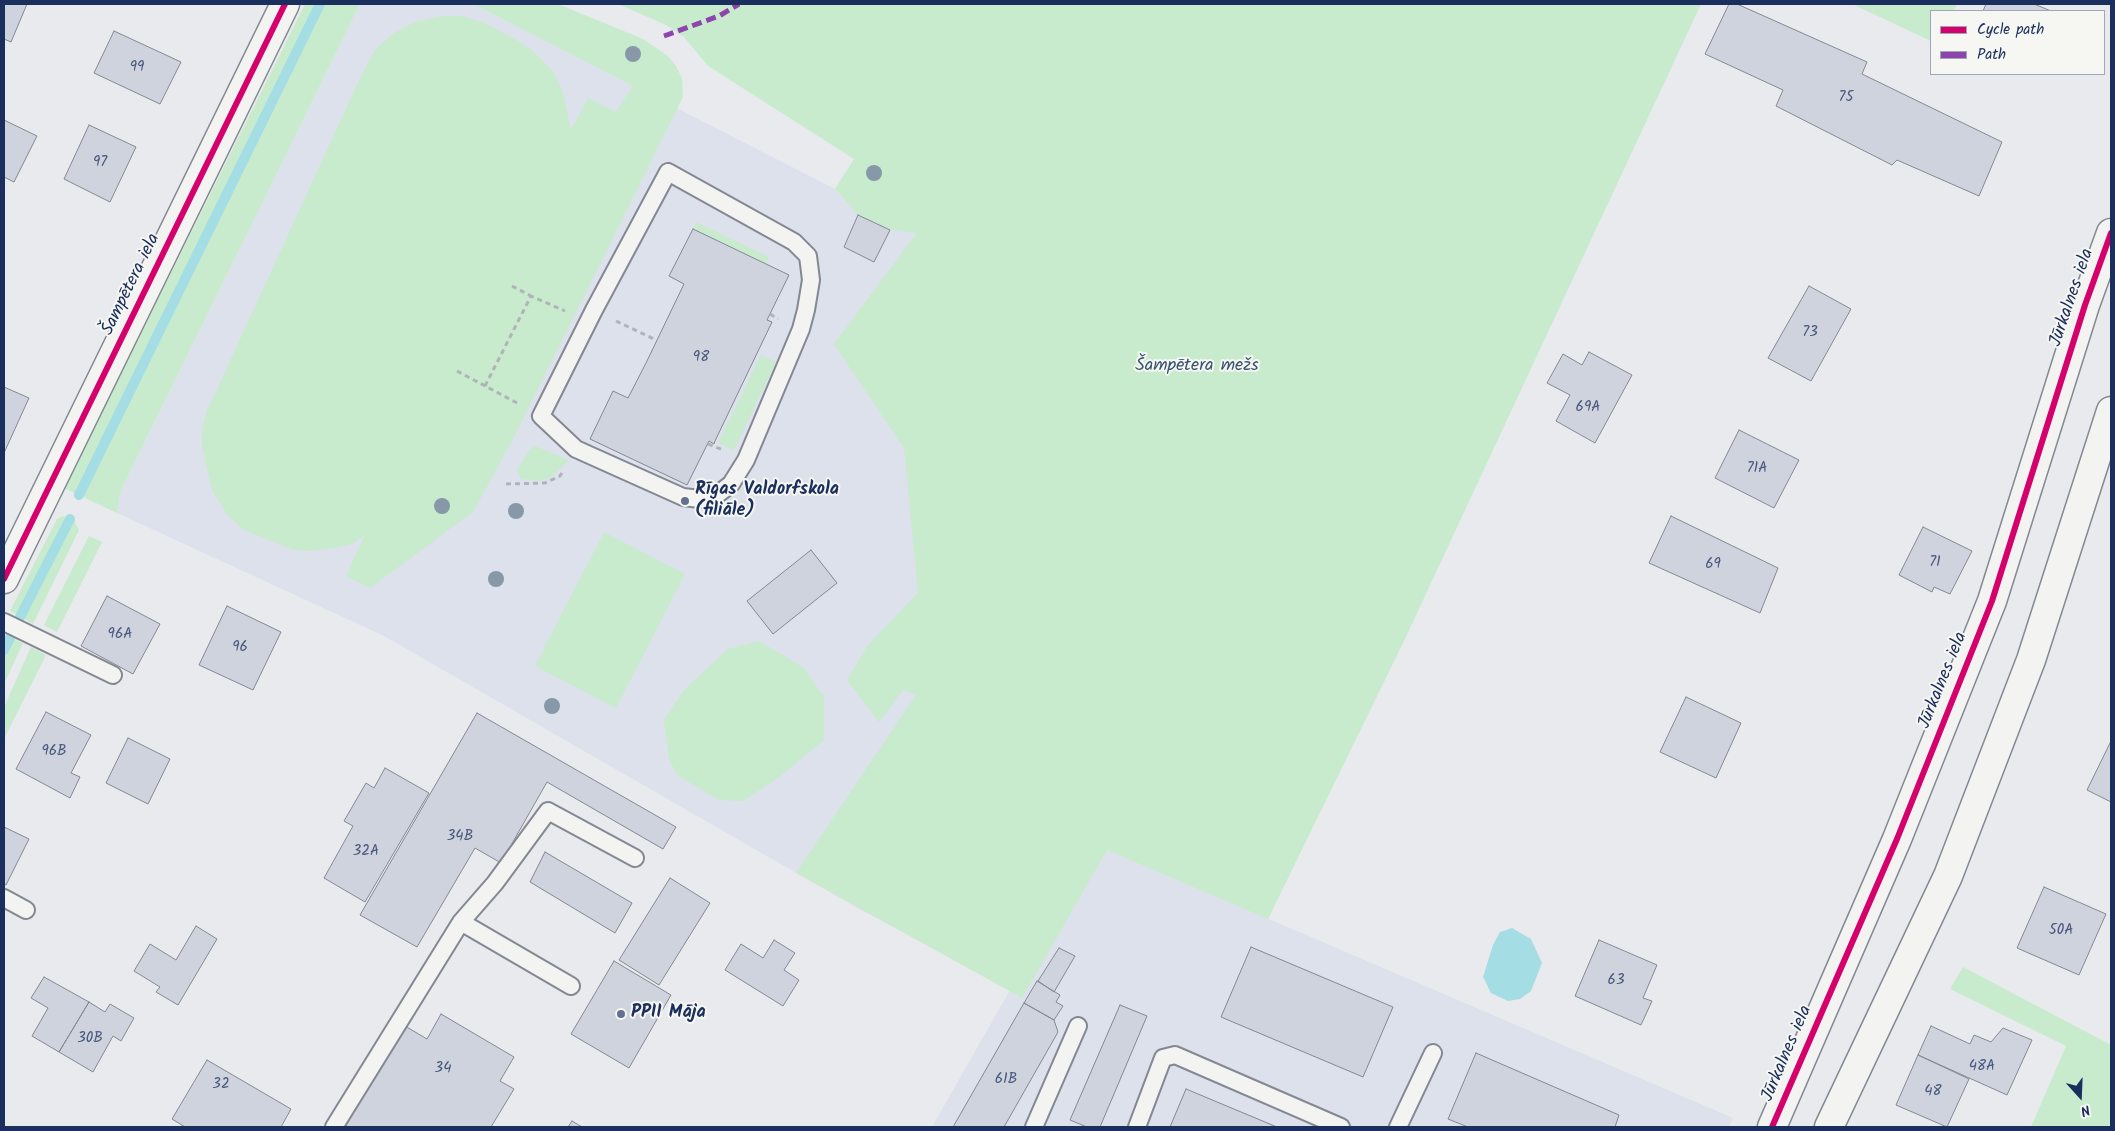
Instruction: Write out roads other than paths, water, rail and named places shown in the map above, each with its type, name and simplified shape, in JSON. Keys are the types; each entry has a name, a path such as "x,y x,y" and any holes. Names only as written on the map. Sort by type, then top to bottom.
{"street":[{"name":"Šampētera iela","path":"4,580 285,4"},
{"name":"Jūrkalnes iela","path":"1772,1127 1897,840 1992,601 2085,305 2111,233"},
{"path":"1829,1127 1948,876 2031,660 2111,411"}],"lane":[{"path":"668,172 794,242 808,256 811,280 806,310 800,329 746,460 731,484 718,494 700,499 683,496 576,448 541,416 588,322 668,172"},
{"path":"4,622 112,675"},
{"path":"334,1127 461,922 495,883 548,811 635,858"},
{"path":"4,898 26,910"},
{"path":"461,922 571,986"},
{"path":"1034,1127 1078,1026"},
{"path":"1398,1127 1433,1053"},
{"path":"1137,1127 1163,1058 1175,1055 1341,1127"}],"water":[{"path":"1512,928 1531,939 1542,963 1531,991 1520,999 1508,1001 1491,993 1483,977 1493,945 1500,932"}],"waterway":[{"path":"79,495 320,4"},
{"path":"20,617 70,519"},
{"path":"4,650 10,638"}],"place":[{"name":"Rīgas Valdorfskola (filiāle)","path":"685,501"},
{"name":"PPII Māja","path":"621,1014"}],"park label":[{"name":"Šampētera mežs","path":"1197,367"}]}
